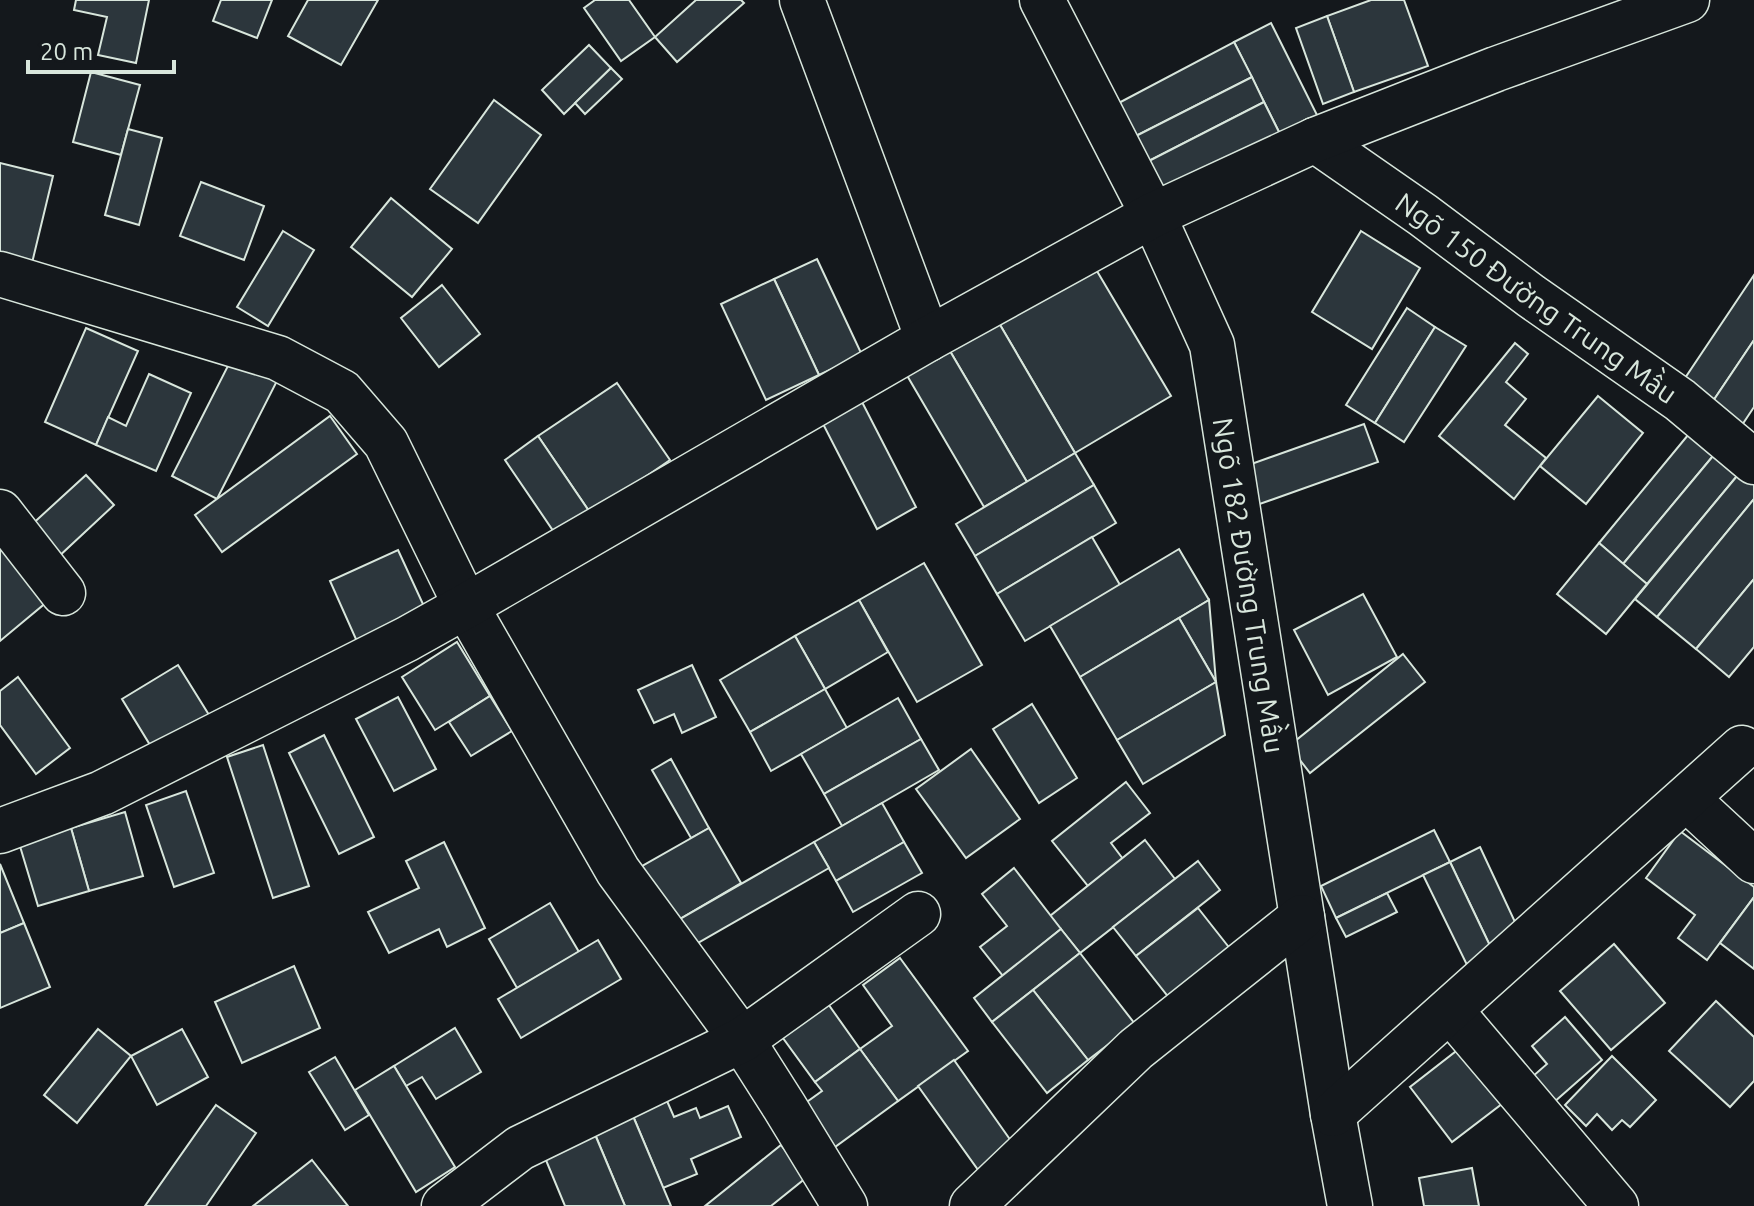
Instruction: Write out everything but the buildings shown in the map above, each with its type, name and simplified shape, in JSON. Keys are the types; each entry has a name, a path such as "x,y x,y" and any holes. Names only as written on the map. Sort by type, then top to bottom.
{"street":[{"path":"802,0 928,339"},
{"name":"Ngõ 182 Đường Trung Mầu","path":"1042,0 1153,215 1212,345 1350,1206"},
{"path":"0,831 102,793 407,639 928,339 1153,215 1315,140 1496,69 1687,0"},
{"name":"Ngõ 150 Đường Trung Mầu","path":"1315,140 1680,400 1754,462"},
{"path":"0,274 278,358 342,392 386,443 466,606 618,871 742,1040 845,1206"},
{"path":"0,512 63,593"},
{"path":"1333,1114 1742,748"},
{"path":"1687,799 1754,861"},
{"path":"444,1206 520,1148 742,1040 918,914"},
{"path":"972,1206 1136,1049 1302,917"},
{"path":"1450,1010 1616,1206"}]}
